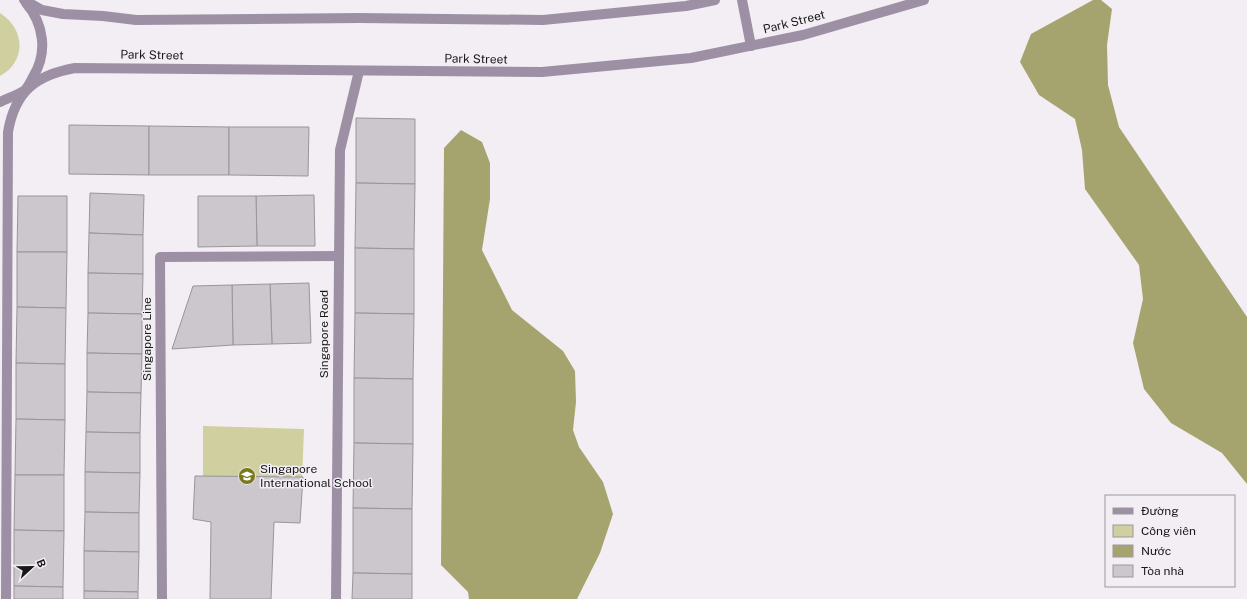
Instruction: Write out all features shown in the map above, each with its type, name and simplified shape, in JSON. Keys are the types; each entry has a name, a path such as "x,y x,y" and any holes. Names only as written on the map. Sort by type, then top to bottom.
{"street":[{"path":"24,0 42,10 63,14 103,16 136,20 367,18 543,20 686,6 714,0"},
{"path":"6,599 8,132 11,114 35,74 41,59 43,44 40,27 34,12 24,0"},
{"path":"742,0 751,46"},
{"name":"Park Street","path":"26,89 44,76 75,68 542,72 691,58 803,35 924,0"},
{"name":"Singapore Road","path":"336,599 340,150 359,71"},
{"path":"0,102 26,89"},
{"name":"Singapore Line","path":"162,599 160,258 338,256"}],"green space":[{"path":"0,13 14,27 20,45 15,62 9,70 0,76"},
{"path":"203,426 304,429 302,480 203,478"}],"water":[{"path":"1093,0 1101,0 1112,9 1107,45 1108,85 1119,127 1247,317 1247,484 1222,453 1171,423 1144,389 1133,343 1143,299 1139,265 1085,189 1082,150 1075,119 1039,95 1020,62 1031,34"},
{"path":"461,130 482,142 490,163 490,199 482,250 512,310 563,351 575,371 576,402 573,430 579,447 603,482 613,514 600,553 577,599 469,599 468,592 441,565 444,148"}],"building":[{"path":"356,118 415,119 415,184 356,183"},
{"path":"69,125 149,126 149,175 69,174"},
{"path":"149,126 229,127 229,175 149,175"},
{"path":"229,127 309,127 308,176 229,175"},
{"path":"356,183 415,184 414,249 355,248"},
{"path":"90,193 144,195 143,235 89,233"},
{"path":"314,195 315,246 257,246 256,196"},
{"path":"18,196 67,196 67,252 17,252"},
{"path":"198,196 256,196 257,246 198,247"},
{"path":"89,233 143,235 143,274 88,273"},
{"path":"355,248 414,249 414,314 355,313"},
{"path":"17,252 67,252 66,308 17,307"},
{"path":"88,273 143,274 142,314 88,313"},
{"path":"309,283 311,343 272,344 270,284"},
{"path":"270,284 272,344 233,345 232,285"},
{"path":"232,285 233,345 172,349 193,286"},
{"path":"17,307 66,308 65,364 16,363"},
{"path":"88,313 142,314 142,354 87,353"},
{"path":"355,313 414,314 413,379 354,378"},
{"path":"87,353 142,354 141,393 87,392"},
{"path":"16,363 65,364 65,420 16,419"},
{"path":"354,378 413,379 413,444 354,443"},
{"path":"87,392 141,393 140,433 86,432"},
{"path":"16,419 65,420 64,475 15,475"},
{"path":"86,432 140,433 140,473 85,472"},
{"path":"354,443 413,444 412,509 353,508"},
{"path":"85,472 140,473 139,513 85,512"},
{"path":"15,475 64,475 64,531 14,530"},
{"path":"195,476 303,477 300,523 274,522 271,599 210,599 211,522 193,519"},
{"path":"353,508 412,509 412,574 353,573"},
{"path":"85,512 139,513 139,552 84,551"},
{"path":"14,530 64,531 63,587 14,586"},
{"path":"84,551 139,552 138,592 84,591"},
{"path":"353,573 412,574 412,599 352,599"},
{"path":"14,586 63,587 63,599 14,599"},
{"path":"84,591 138,592 138,599 84,599"}],"place":[{"name":"Singapore International School","path":"247,476"}]}
